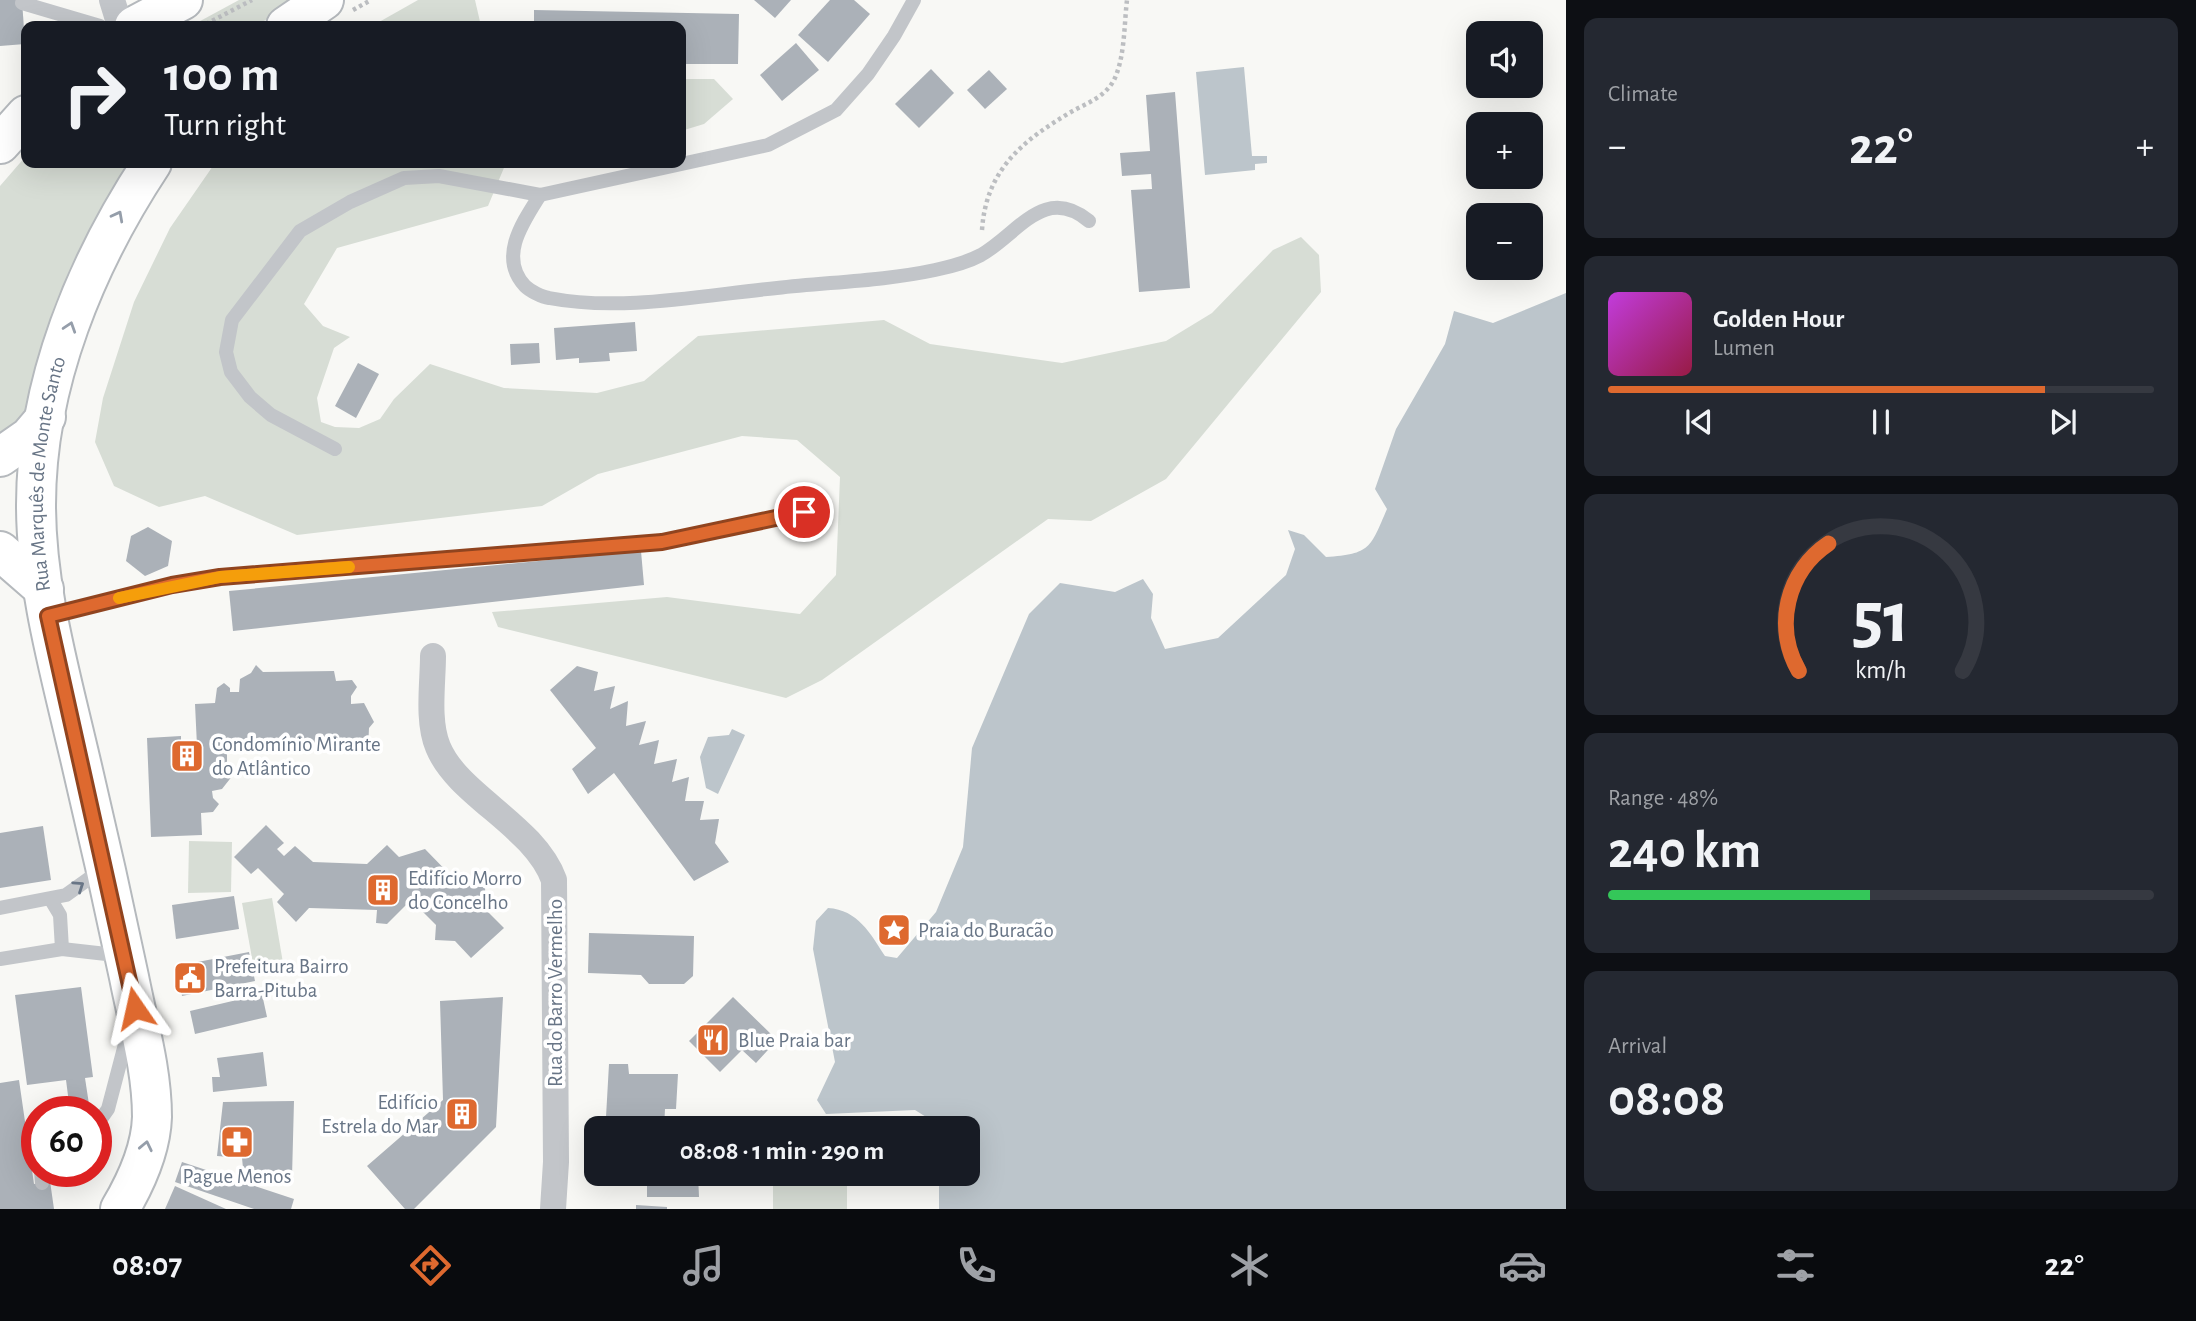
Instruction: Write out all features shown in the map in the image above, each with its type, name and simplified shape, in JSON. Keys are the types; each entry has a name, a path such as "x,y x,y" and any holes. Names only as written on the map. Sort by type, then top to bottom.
{"main road":[{"path":"143,21 183,0"},
{"path":"293,21 324,0"},
{"path":"0,144 21,121"},
{"name":"Rua Marquês de Monte Santo","path":"120,1209 145,1156 152,1119 149,1074 106,866 46,603 36,505 38,467 59,360 90,272 121,209 149,168"},
{"path":"0,457 29,437 46,417"},
{"path":"0,551 46,603"}],"street":[{"path":"112,0 118,21"},
{"name":"Rua do Barro Vermelho","path":"433,656 434,734 438,749 464,781 539,852 554,880 554,1209"}],"lane":[{"path":"686,163 768,145 808,127 836,110 868,74 914,0"},
{"path":"22,3 83,21"},
{"path":"335,449 271,415 231,372 226,352 232,320 300,231 350,202 404,178 439,176 540,195 663,168"},
{"path":"540,195 513,244 514,267 526,287 546,298 631,301 872,279 936,270 980,256 1038,213 1056,206 1073,208 1089,220"},
{"path":"46,603 220,577 662,542 804,512"},
{"path":"0,908 51,900 82,886 106,866"},
{"path":"51,900 60,915 62,949"},
{"path":"0,959 62,949 125,956"},
{"path":"111,1096 135,1008"}],"path":[{"path":"212,21 252,0"},
{"path":"980,256 984,203 1007,160 1044,129 1097,99 1113,82 1119,66 1127,0"}],"shaded area":[{"path":"239,0 294,0 264,21 200,21"},
{"path":"418,0 475,0 480,21 381,21"},
{"path":"1244,67 1252,156 1267,156 1267,163 1255,164 1255,170 1205,175 1196,72"},
{"path":"686,79 714,79 733,99 704,124 686,129"},
{"path":"21,162 21,168 127,168 99,213 73,267 45,361 26,408 14,427 0,439 0,186"},
{"path":"212,168 504,168 488,206 337,248 304,304 323,326 350,337 334,348 317,398 321,422 335,427 359,428 380,419 394,399 430,364 504,388 597,393 644,381 698,336 884,320 930,344 1062,363 1166,341 1212,313 1273,250 1301,237 1319,255 1321,292 1166,479 1091,521 1048,519 822,680 786,698 498,627 492,612 667,597 800,614 836,575 840,477 797,440 742,436 598,474 542,506 297,535 205,496 159,507 114,486 95,442 103,398 134,302 170,228"},
{"path":"1566,293 1566,1209 939,1209 939,1186 980,1186 980,1116 925,1116 915,1110 826,1114 817,1100 835,1062 813,949 816,921 828,908 847,913 862,924 885,956 897,958 936,912 963,847 972,748 1029,614 1060,583 1115,592 1143,579 1153,594 1151,618 1165,649 1218,638 1286,575 1295,549 1288,530 1304,535 1326,557 1361,551 1372,541 1387,509 1375,489 1396,429 1445,344 1454,311 1493,323"},
{"path":"732,729 745,735 718,794 706,788 700,757 708,737 729,735"},
{"path":"189,841 232,842 231,892 188,893"},
{"path":"272,898 283,963 254,969 242,903"},
{"path":"773,1186 847,1186 847,1209 773,1209"}],"building":[{"path":"0,0 22,0 21,44 0,46"},
{"path":"754,0 791,0 775,18"},
{"path":"830,0 854,0 870,14 828,62 798,35"},
{"path":"534,10 739,14 738,64 686,64 686,21 534,21"},
{"path":"796,43 819,70 782,101 760,75"},
{"path":"931,69 954,93 919,128 895,104"},
{"path":"989,70 1007,89 985,109 967,90"},
{"path":"1175,92 1190,288 1139,292 1131,190 1152,189 1151,174 1122,176 1120,153 1150,151 1146,95"},
{"path":"635,322 637,351 609,353 610,361 579,363 579,358 556,360 554,328"},
{"path":"539,343 540,363 511,365 510,344"},
{"path":"358,363 379,374 356,418 335,406"},
{"path":"148,527 172,541 168,566 145,576 126,561 131,536"},
{"path":"641,551 644,585 233,631 229,591"},
{"name":"Condomínio Mirante do Atlântico","path":"256,665 263,672 334,671 336,681 352,680 357,687 351,696 351,704 364,703 374,722 369,728 368,749 321,750 321,743 227,744 227,762 235,769 222,789 212,791 213,798 219,804 213,812 201,813 202,835 151,837 147,738 181,736 181,747 197,746 195,704 215,703 217,688 224,683 230,688 230,692 239,692 240,679 251,673"},
{"path":"577,666 598,672 594,691 615,686 610,709 628,701 626,726 646,721 639,745 659,740 654,764 677,759 672,782 689,777 685,801 704,801 700,820 719,819 715,843 729,862 694,881 614,773 588,794 572,769 596,748 550,690"},
{"name":"Edifício Morro do Concelho","path":"266,825 284,843 277,849 284,856 295,846 313,862 367,864 387,845 399,857 425,849 460,885 485,887 486,910 504,928 471,958 455,941 435,940 436,925 411,900 387,924 376,923 377,910 309,908 296,922 277,902 284,894 258,868 251,874 234,857"},
{"path":"43,826 51,880 0,888 0,833"},
{"path":"234,896 239,929 176,939 172,905"},
{"path":"589,933 694,936 693,976 684,984 649,984 641,975 588,973"},
{"path":"249,952 255,981 182,996 177,966"},
{"path":"81,987 93,1077 85,1078 88,1096 68,1096 66,1080 27,1085 15,995"},
{"path":"262,994 267,1017 195,1034 190,1011"},
{"name":"Edifício Estrela do Mar","path":"503,997 496,1127 414,1209 405,1209 367,1166 443,1100 440,1001"},
{"path":"733,997 777,1040 756,1063 742,1050 720,1072 689,1041"},
{"path":"263,1052 267,1086 213,1092 212,1077 220,1077 217,1058"},
{"path":"609,1064 628,1064 629,1074 678,1074 676,1109 665,1109 665,1116 606,1116"},
{"path":"19,1080 21,1187 51,1187 54,1209 0,1209 0,1083"},
{"path":"294,1101 292,1177 243,1168 242,1158 217,1156 223,1102"},
{"path":"182,1162 294,1199 291,1209 254,1209 175,1182"},
{"path":"175,1186 226,1209 165,1209"},
{"path":"647,1186 699,1186 699,1197 647,1197"},
{"path":"636,1205 667,1207 667,1209 636,1209"}],"slow traffic":[{"path":"119,598 220,577 349,567"}],"place":[{"name":"Condomínio Mirante do Atlântico","path":"187,756"},
{"name":"Edifício Morro do Concelho","path":"383,890"},
{"name":"Praia do Buracão","path":"894,930"},
{"name":"Prefeitura Bairro Barra-Pituba","path":"190,978"},
{"name":"Blue Praia bar","path":"713,1040"},
{"name":"Edifício Estrela do Mar","path":"462,1114"},
{"name":"Pague Menos","path":"237,1142"}],"route":[{"path":"135,1008 106,866 48,616 172,585 220,577 662,542 804,512"}]}
